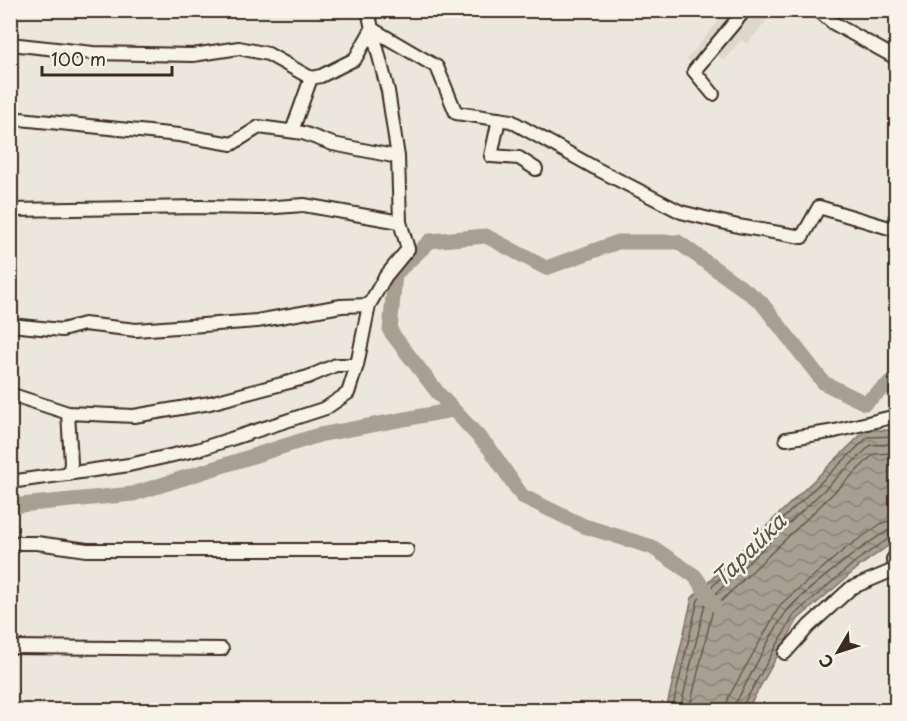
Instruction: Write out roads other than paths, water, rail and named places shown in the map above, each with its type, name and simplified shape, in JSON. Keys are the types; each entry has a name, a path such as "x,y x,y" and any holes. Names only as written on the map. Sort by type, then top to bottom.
{"street":[{"path":"10,482 129,465 200,449 326,408 348,393 357,365 369,305 385,277 408,249 400,222 398,158 388,91 368,10"},
{"path":"713,94 694,71 746,10"},
{"path":"818,10 833,23 897,58"},
{"path":"10,44 93,53 193,55 239,48 268,54 311,78 321,76 355,59 372,29"},
{"path":"372,29 437,67 456,113 511,121 681,212 738,226 802,237 819,207 897,230"},
{"path":"292,131 311,78"},
{"path":"10,118 179,135 232,144 259,127 303,133 333,144 398,158"},
{"path":"499,119 491,156 519,158 536,169"},
{"path":"10,210 262,208 304,205 400,222"},
{"path":"10,325 62,330 84,324 136,330 257,321 341,306 369,305"},
{"path":"10,394 68,412 134,416 210,403 308,377 336,365 357,365"},
{"path":"68,412 71,463 69,474"},
{"path":"786,439 835,431 897,416"},
{"path":"10,543 37,543 87,550 407,550"},
{"path":"785,652 809,626 851,588 896,569 893,559 897,555"},
{"path":"10,647 222,649"}],"water":[{"name":"Тарайка","path":"866,430 896,430 896,540 860,566 798,619 747,710 666,710 692,598"}],"waterway":[{"path":"714,604 695,576 652,547 584,526 522,496 490,449 438,393 390,331 395,274 430,241 486,236 546,268 618,242 678,242 760,301 824,383 865,403 896,378"},
{"path":"10,506 133,494 319,435 453,410"}]}
